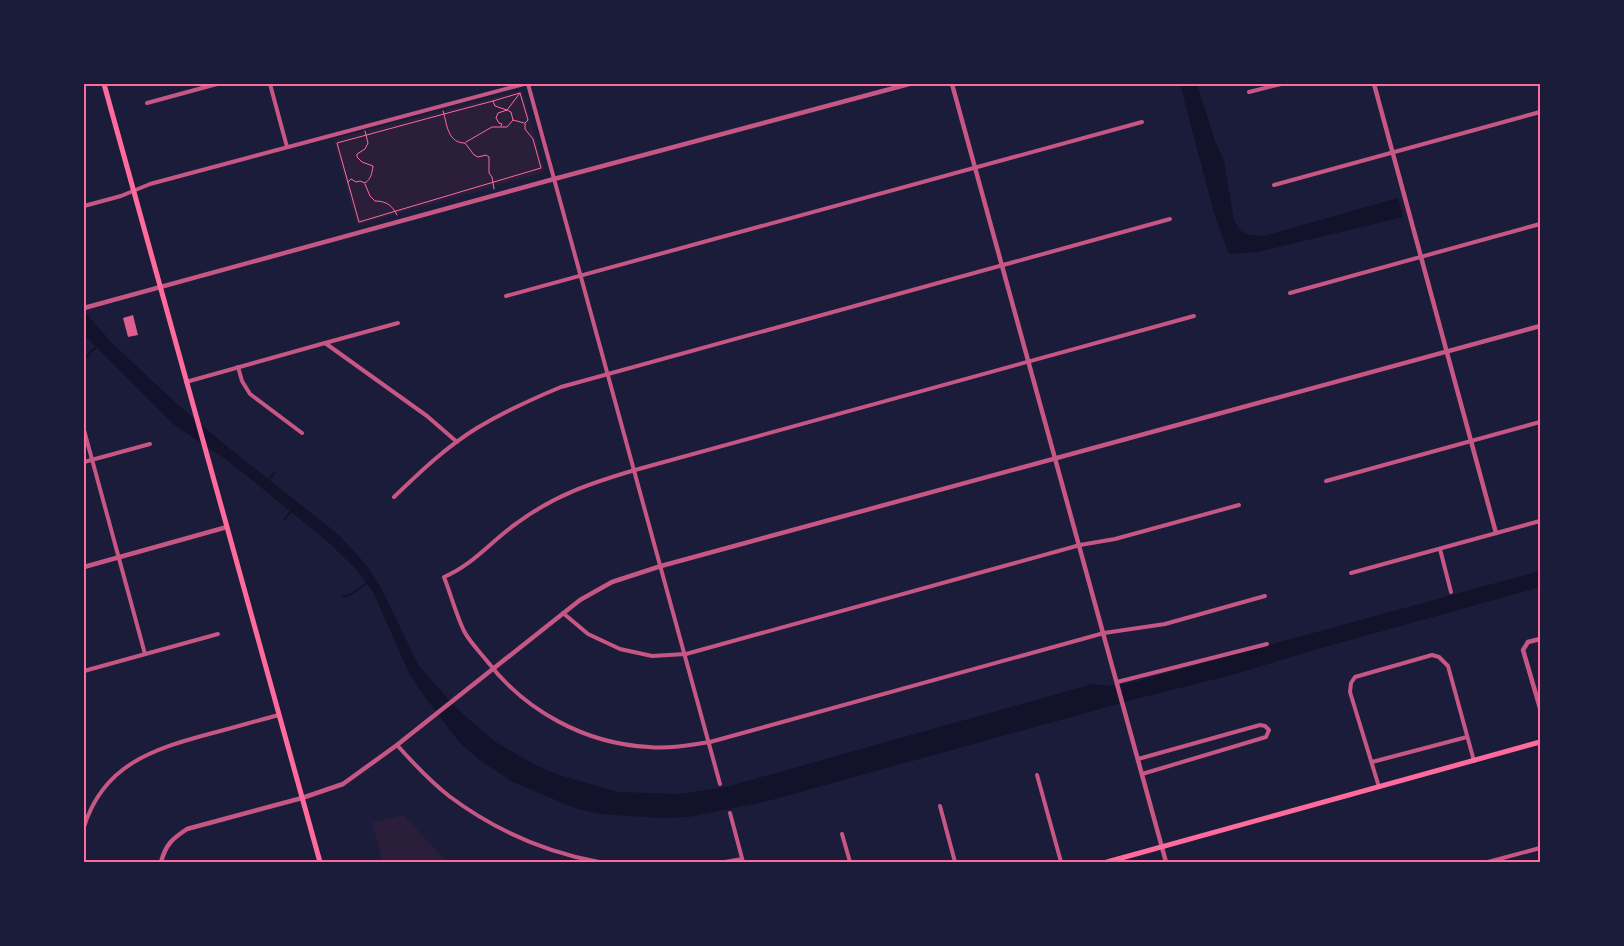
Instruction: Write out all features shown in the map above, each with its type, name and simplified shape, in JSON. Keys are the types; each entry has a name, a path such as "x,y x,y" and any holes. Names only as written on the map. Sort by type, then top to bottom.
{"main road":[{"path":"104,84 320,862"},
{"path":"1107,862 1540,742"}],"street":[{"path":"147,103 217,84"},
{"path":"270,84 287,147"},
{"path":"84,206 121,196 150,184 526,84 686,654 720,784"},
{"path":"84,307 496,194 909,84"},
{"path":"952,84 1166,862"},
{"path":"1249,92 1281,84"},
{"path":"1374,84 1496,533"},
{"path":"1274,185 1540,112"},
{"path":"506,296 1142,122"},
{"path":"394,497 425,467 457,442 531,400 561,387 1170,218"},
{"path":"1290,293 1540,224"},
{"path":"1194,316 583,486 542,506 516,524 472,562 444,577 464,632 493,669 513,690 544,713 589,735 619,743 649,747 680,747 710,742 1104,633 1165,624 1265,596"},
{"path":"186,382 398,323"},
{"path":"161,862 164,851 172,839 187,829 302,798 343,784 397,745 580,600 612,582 661,566 1540,326"},
{"path":"325,343 427,416 457,442"},
{"path":"238,367 242,381 250,394 302,433"},
{"path":"1326,482 1540,422"},
{"path":"84,430 145,654"},
{"path":"84,462 150,444"},
{"path":"563,613 588,634 620,649 652,656 686,654 1080,545 1114,539 1240,505"},
{"path":"1351,574 1540,521"},
{"path":"84,567 227,527"},
{"path":"1440,549 1451,592"},
{"path":"84,671 218,634"},
{"path":"1540,639 1528,642 1522,650 1540,708"},
{"path":"1117,682 1267,644"},
{"path":"1380,787 1350,692 1351,683 1355,678 1432,656 1439,658 1448,666 1474,760"},
{"path":"84,826 86,811 117,773 148,753 172,744 279,715"},
{"path":"1138,759 1260,725 1265,726 1269,730 1266,737 1142,774"},
{"path":"1372,762 1467,737"},
{"path":"397,745 417,767 448,795 488,822 548,850 584,861 599,862"},
{"path":"1037,775 1061,862"},
{"path":"940,806 955,862"},
{"path":"725,862 743,860 730,813"},
{"path":"842,834 850,862"},
{"path":"1488,862 1540,848"}],"path":[{"path":"520,93 528,120 525,123 525,129 533,139 541,168 360,222 337,143 520,93"},
{"path":"501,128 502,124 496,118 498,113 507,110 520,93"},
{"path":"493,101 495,106 510,112 513,120"},
{"path":"443,105 448,131 454,141 459,143 465,143 492,127 501,128 507,126 513,120"},
{"path":"513,120 525,123"},
{"path":"363,127 368,143 357,154 357,157 362,162 374,166 369,181 365,184"},
{"path":"465,143 474,155 478,157 486,155 489,157 489,173 492,177 496,194"},
{"path":"348,183 351,179 365,184 370,196 375,201 383,201 389,204 396,212 398,221"}],"shaded area":[{"path":"1180,84 1197,84 1215,141 1224,161 1234,221 1241,231 1250,235 1264,236 1398,198 1403,217 1258,252 1231,254 1228,252 1214,213"},
{"path":"519,91 523,93 544,169 542,173 357,225 333,139"},
{"path":"84,311 112,343 177,404 225,445 339,535 368,567 380,586 419,666 456,708 497,743 535,765 559,775 619,792 679,794 726,787 1093,684 1107,686 1127,684 1540,571 1540,587 1307,652 1239,673 1132,700 764,802 688,817 662,818 601,814 577,809 511,781 481,761 459,742 409,673 373,592 355,568 327,541 227,460 173,424 84,335"},
{"path":"403,815 447,862 383,862 372,823"}],"building":[{"path":"133,315 138,335 128,337 123,318"}],"waterway":[{"path":"84,359 95,348"},
{"path":"268,480 275,472"},
{"path":"284,520 292,510"},
{"path":"343,597 350,595 368,582"}]}
